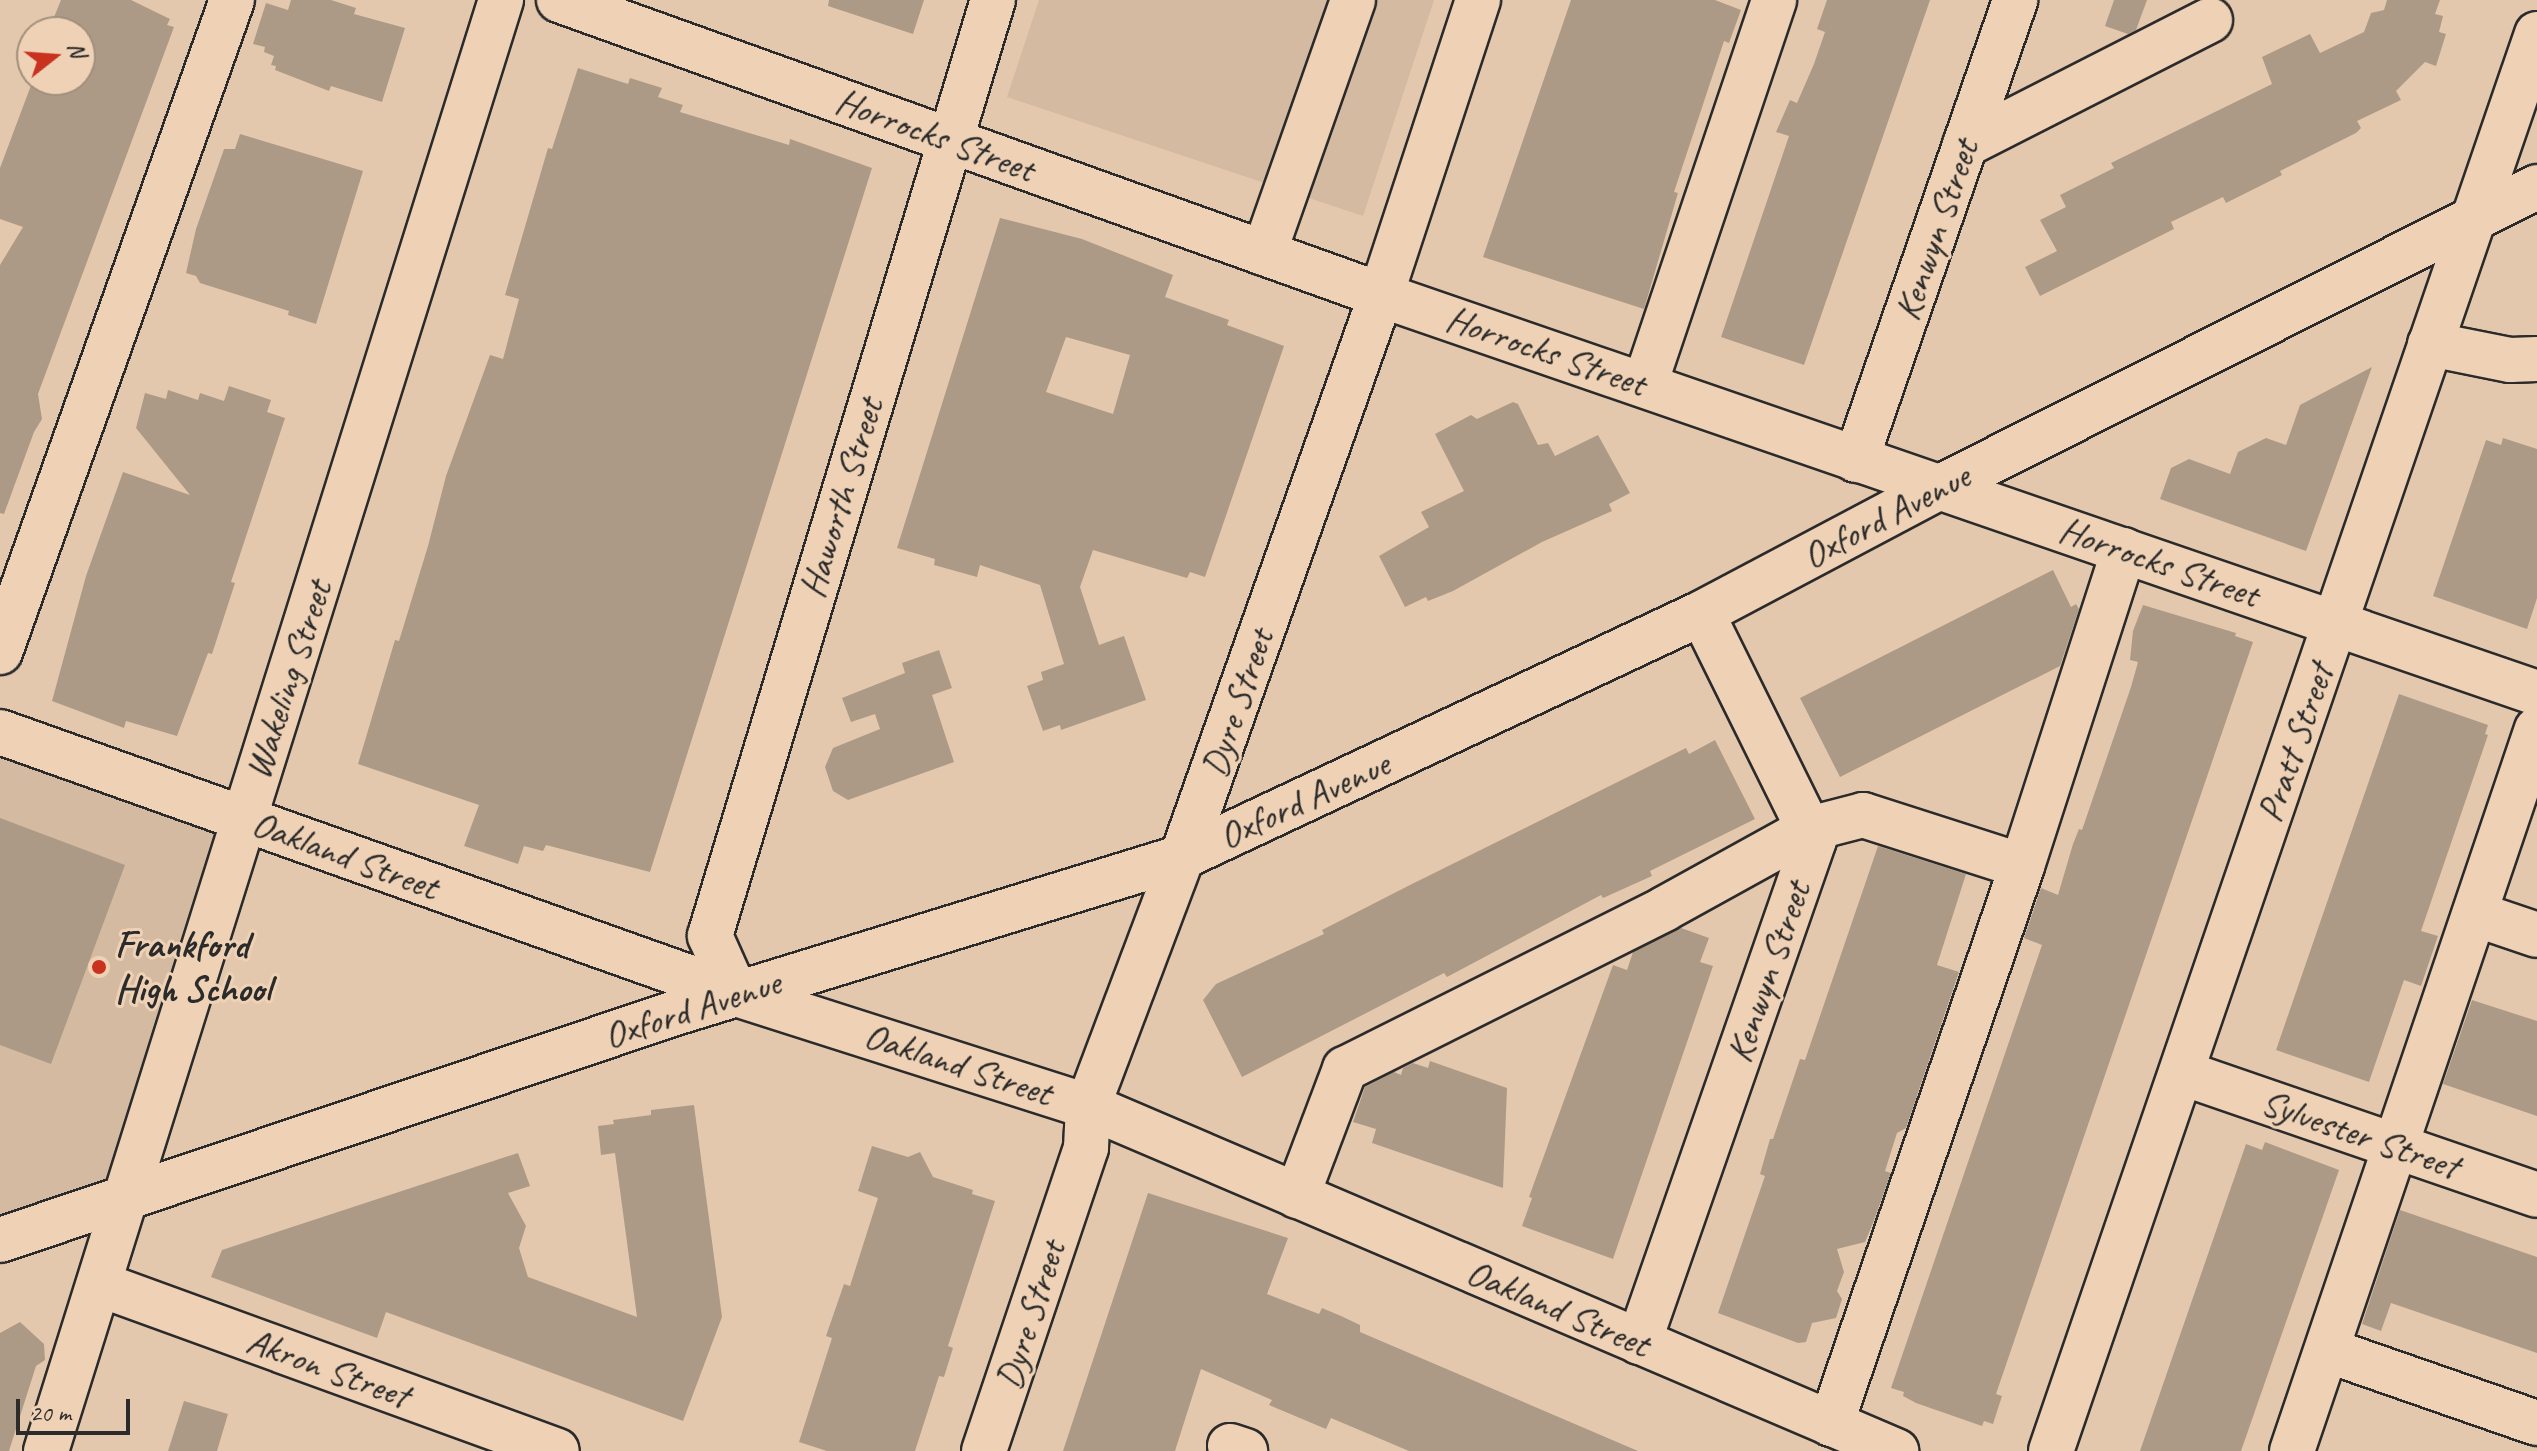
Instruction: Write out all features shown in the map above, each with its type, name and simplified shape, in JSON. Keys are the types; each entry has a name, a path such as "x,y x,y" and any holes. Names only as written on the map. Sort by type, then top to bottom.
{"street":[{"path":"0,652 232,0"},
{"name":"Wakeling Street","path":"46,1451 501,0"},
{"name":"Horrocks Street","path":"559,0 1381,295 2537,693"},
{"name":"Haworth Street","path":"736,994 710,936 993,0"},
{"path":"1264,253 1353,0"},
{"name":"Dyre Street","path":"984,1451 1086,1148 1088,1106 1182,857 1381,295 1478,0"},
{"path":"1645,384 1774,0"},
{"name":"Kenwyn Street","path":"1856,460 2015,0"},
{"path":"1965,145 2210,20"},
{"name":"Pratt Street","path":"2051,1451 2537,34"},
{"name":"Oxford Avenue","path":"0,1240 129,1194 736,994 1182,857 1702,613 1942,486 2472,219 2533,199"},
{"path":"2430,344 2510,360 2537,359"},
{"path":"1831,1424 2022,866 2124,550"},
{"name":"Kenwyn Street","path":"1639,1342 1814,840 1702,613"},
{"path":"2292,1451 2537,729"},
{"name":"Oakland Street","path":"0,732 736,994 1088,1106 1896,1451"},
{"path":"1297,1196 1345,1069 1664,909 1809,829 1863,815 2022,866"},
{"path":"2475,914 2537,935"},
{"name":"Sylvester Street","path":"2183,1073 2537,1195"},
{"name":"Akron Street","path":"99,1284 557,1451"},
{"path":"2327,1350 2537,1423"}],"shaded area":[{"path":"1039,0 1434,0 1363,216 1007,97"},
{"name":"Frankford High School","path":"0,732 244,819 129,1194 0,1240"}],"building":[{"path":"61,0 131,0 170,19 167,25 174,27 38,394 42,419 34,432 4,514 0,513 0,265 23,227 0,219 0,168 27,96 96,96 96,16 54,16"},
{"path":"291,0 331,0 356,8 354,14 405,28 382,102 331,86 329,91 275,70 276,66 271,65 274,56 264,52 265,47 253,44 266,3 288,10"},
{"path":"829,0 924,0 913,34 828,6"},
{"path":"1571,0 1715,0 1741,10 1729,43 1724,41 1674,192 1678,193 1644,309 1483,257"},
{"path":"1827,0 1930,0 1804,365 1721,337 1789,136 1776,132 1790,100 1797,103 1814,64 1825,32 1817,29"},
{"path":"2114,0 2147,0 2136,30 2128,34 2105,26"},
{"path":"2387,0 2440,0 2435,14 2443,16 2439,32 2446,34 2436,66 2425,62 2396,91 2401,100 2357,121 2361,128 2356,133 2280,171 2282,175 2226,203 2223,197 2171,222 2174,229 2040,296 2025,267 2057,251 2040,220 2066,207 2060,195 2114,168 2111,163 2272,84 2262,57 2310,34 2320,53 2364,32 2371,13 2384,10"},
{"path":"578,68 628,84 630,78 662,88 658,97 683,105 680,112 789,145 790,139 872,168 650,872 546,845 543,851 524,846 518,864 464,846 479,805 358,764 395,640 399,641 446,476 490,355 503,359 519,299 505,295 548,148 552,149"},
{"path":"240,134 363,171 316,324 288,315 289,311 200,283 196,276 186,273 196,229 224,149 235,149"},
{"path":"1000,218 1082,239 1173,275 1165,297 1229,320 1227,325 1284,346 1205,577 1190,572 1187,578 1093,550 1080,587 1099,645 1124,636 1146,700 1061,730 1060,725 1043,731 1027,686 1043,680 1041,672 1064,664 1040,585 980,565 977,577 934,565 935,559 897,548","holes":["1066,337 1130,355 1113,414 1046,392"]},
{"path":"2372,367 2306,551 2160,499 2171,468 2189,459 2230,474 2238,452 2266,438 2286,445 2300,405"},
{"path":"229,386 271,400 267,412 285,418 231,582 235,583 212,654 208,653 177,736 126,721 124,728 52,701 86,576 123,472 190,495 136,428 145,393 166,399 168,390 198,400 200,393 224,401"},
{"path":"1513,402 1518,404 1538,445 1548,443 1555,456 1598,435 1630,493 1609,504 1612,511 1542,542 1453,591 1428,601 1426,597 1405,607 1379,556 1429,527 1421,512 1464,491 1435,434 1471,415 1477,419"},
{"path":"2503,438 2537,449 2537,598 2527,629 2433,596 2486,440 2501,445"},
{"path":"2053,570 2071,607 2076,604 2079,609 2060,666 1840,777 1800,698"},
{"path":"2143,605 2236,633 2235,636 2253,642 1996,1394 2002,1396 1993,1424 1984,1421 1982,1426 1916,1403 1903,1396 1904,1392 1891,1388 2042,945 2024,938 2041,888 2058,895 2073,844 2079,829 2082,830 2131,687 2138,662 2130,660 2133,631"},
{"path":"939,650 952,688 932,695 954,762 848,800 833,791 825,767 833,748 880,729 875,714 851,722 842,698 905,673 902,663"},
{"path":"2399,694 2488,725 2485,734 2488,735 2421,931 2438,936 2421,986 2404,980 2369,1082 2276,1050"},
{"path":"1715,740 1755,819 1650,871 1652,876 1603,898 1601,895 1447,977 1444,973 1242,1077 1203,1000 1216,984 1324,934 1322,930 1686,748 1689,754"},
{"path":"0,818 125,865 51,1064 0,1045"},
{"path":"1878,846 1966,874 1937,965 1959,972 1906,1128 1897,1133 1885,1171 1891,1173 1865,1242 1837,1249 1844,1272 1837,1291 1842,1299 1836,1318 1812,1323 1806,1342 1798,1343 1718,1313 1765,1176 1760,1174 1770,1139 1773,1139 1800,1059 1805,1060"},
{"path":"1681,928 1709,938 1700,962 1713,966 1613,1259 1522,1226 1532,1198 1529,1197 1613,965 1627,970 1633,952"},
{"path":"2472,1000 2537,1021 2537,1116 2443,1084"},
{"path":"1430,1061 1507,1088 1503,1188 1372,1143 1376,1129 1353,1122 1365,1087 1394,1072 1401,1075 1403,1068 1413,1063 1428,1068"},
{"path":"694,1105 722,1317 683,1421 386,1312 377,1338 211,1277 222,1250 518,1153 530,1186 508,1193 526,1226 519,1248 528,1277 637,1317 615,1153 601,1155 598,1126 614,1124 613,1120 651,1115 651,1110"},
{"path":"2265,1142 2339,1170 2241,1451 2140,1451 2246,1144 2262,1150"},
{"path":"872,1146 908,1157 920,1152 933,1177 995,1201 948,1346 953,1348 944,1377 939,1376 915,1451 827,1451 799,1442 832,1338 826,1336 844,1284 850,1286 878,1198 858,1191"},
{"path":"1148,1193 1288,1238 1267,1294 1319,1314 1322,1308 1341,1316 1360,1325 1360,1332 1638,1451 1409,1451 1331,1418 1326,1429 1269,1405 1272,1400 1201,1369 1175,1451 1063,1451"},
{"path":"2400,1210 2537,1257 2537,1353 2391,1303 2381,1331 2362,1324"},
{"path":"20,1322 44,1344 45,1360 36,1366 9,1451 0,1451 0,1333"},
{"path":"184,1401 228,1414 217,1451 168,1451"}],"place":[{"name":"Frankford High School","path":"99,967"}]}
